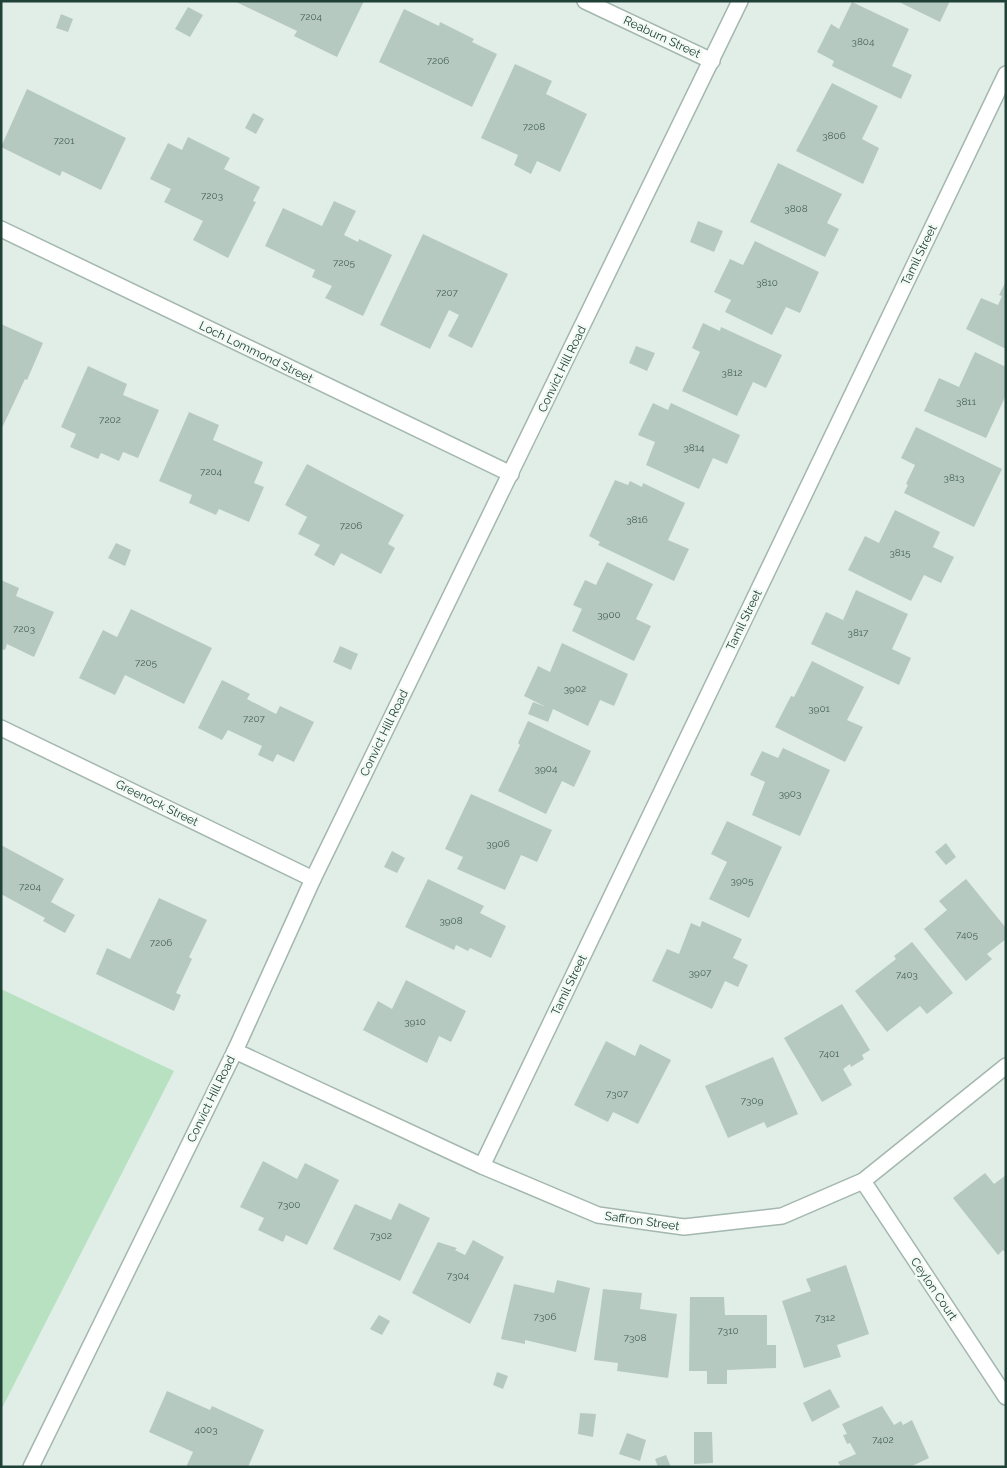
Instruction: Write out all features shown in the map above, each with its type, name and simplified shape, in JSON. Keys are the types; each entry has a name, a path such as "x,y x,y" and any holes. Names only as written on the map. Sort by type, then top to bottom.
{"street":[{"name":"Reaburn Street","path":"585,1 712,61"},
{"name":"Convict Hill Road","path":"31,1467 234,1050 313,879 740,1"},
{"name":"Tamil Street","path":"482,1166 1006,74"},
{"name":"Loch Lommond Street","path":"1,229 511,474"},
{"name":"Greenock Street","path":"1,728 313,879"},
{"name":"Saffron Street","path":"234,1050 482,1166 598,1215 684,1227 782,1216 863,1181 1006,1066"},
{"name":"Ceylon Court","path":"863,1181 1006,1397"}],"green space":[{"path":"1,989 174,1071 1,1410"}],"building":[{"path":"234,1 364,1 337,57 294,36 297,31"},
{"path":"897,1 950,1 940,22"},
{"path":"852,2 909,29 892,66 912,75 901,99 832,66 834,61 817,52 831,24 839,29"},
{"path":"188,7 203,15 190,37 175,29"},
{"path":"404,9 439,26 440,22 474,39 472,42 497,54 472,107 379,62"},
{"path":"61,14 73,19 68,32 56,28"},
{"path":"515,64 552,81 546,94 587,114 560,172 537,161 531,174 514,165 518,155 481,138"},
{"path":"832,83 878,106 862,139 879,148 863,184 796,151"},
{"path":"27,89 126,138 101,190 62,171 60,176 1,147"},
{"path":"253,113 264,119 256,134 245,128"},
{"path":"188,137 230,158 224,169 260,187 253,201 256,202 228,258 193,240 203,221 164,202 171,189 150,179 168,143 182,150"},
{"path":"778,163 842,194 827,223 839,229 825,257 750,222"},
{"path":"334,201 356,211 344,235 358,242 359,239 392,255 363,316 325,298 332,286 312,277 315,270 265,246 283,208 322,226"},
{"path":"698,221 723,231 714,252 690,242"},
{"path":"423,234 508,274 472,348 448,336 459,315 449,310 430,349 380,325"},
{"path":"755,241 819,272 800,313 786,307 772,335 725,312 731,300 714,292 730,259 743,265"},
{"path":"1006,281 1006,349 966,329 981,298 998,305 1002,296 999,295"},
{"path":"703,323 720,331 721,327 782,355 766,388 753,382 737,416 682,391 700,352 692,348"},
{"path":"1,324 43,343 27,380 25,379 1,430"},
{"path":"636,346 655,353 647,371 629,363"},
{"path":"975,352 1006,367 1006,395 986,438 924,411 939,378 959,387"},
{"path":"88,366 127,384 123,395 159,410 138,458 123,452 119,461 101,453 98,459 70,447 76,434 61,427"},
{"path":"653,403 668,410 671,403 740,435 727,464 713,458 699,489 646,465 655,442 638,435"},
{"path":"189,412 219,425 213,440 263,462 254,483 264,487 249,522 219,509 216,515 189,503 192,495 159,481"},
{"path":"916,427 1002,469 974,527 904,493 915,465 901,458"},
{"path":"307,464 404,515 388,544 395,548 381,574 341,553 334,566 314,555 320,545 298,534 307,517 285,505"},
{"path":"615,480 628,485 630,481 642,487 643,483 685,503 668,540 689,549 674,581 598,545 600,542 589,536"},
{"path":"895,510 940,532 933,547 954,557 941,583 924,575 911,601 848,570 865,536 879,543"},
{"path":"116,543 131,550 125,566 108,558"},
{"path":"607,562 653,584 636,619 651,626 634,661 572,631 582,609 573,605 585,580 596,585"},
{"path":"1,580 19,588 16,596 54,612 34,657 7,644 5,650 1,649"},
{"path":"856,590 908,614 892,649 911,658 899,685 811,644 826,612 843,620"},
{"path":"131,609 212,648 184,704 125,675 115,695 79,678 103,630 117,637"},
{"path":"562,643 628,674 614,706 600,700 588,726 553,709 548,722 528,714 533,702 546,707 524,696 538,666 550,672"},
{"path":"340,646 358,654 351,670 333,662"},
{"path":"812,661 864,687 847,720 863,727 845,762 775,727 791,696 794,697"},
{"path":"222,680 250,694 247,699 276,714 280,706 314,722 294,762 277,754 273,762 258,755 262,746 228,730 222,740 198,728"},
{"path":"528,721 591,751 574,787 562,781 546,814 498,791 520,745 518,743"},
{"path":"783,748 830,770 800,836 752,815 765,782 750,775 762,751 778,758"},
{"path":"471,794 552,830 537,862 521,855 505,890 457,869 463,857 445,849"},
{"path":"727,821 782,847 749,918 709,899 727,862 711,854"},
{"path":"946,843 956,857 946,865 935,852"},
{"path":"1,845 64,879 51,902 75,915 65,933 43,921 45,918 1,894"},
{"path":"392,851 405,858 397,873 384,867"},
{"path":"428,879 484,906 480,913 506,926 491,958 470,948 468,951 456,945 454,950 405,927"},
{"path":"966,879 1006,928 1006,939 987,954 992,959 966,981 924,929 947,910 939,901"},
{"path":"159,898 207,920 189,957 192,959 176,993 181,995 174,1011 96,974 107,948 130,959"},
{"path":"702,921 742,939 733,958 748,965 738,987 725,981 712,1009 652,981 667,949 679,954 691,923 700,927"},
{"path":"912,942 953,993 927,1014 920,1006 887,1032 855,991 896,959 894,956"},
{"path":"406,980 466,1011 451,1042 439,1036 427,1063 363,1030 378,1001 392,1009"},
{"path":"842,1004 870,1050 862,1055 864,1059 851,1067 850,1064 843,1069 852,1085 822,1102 784,1038"},
{"path":"606,1041 635,1056 640,1044 671,1060 638,1124 613,1112 608,1122 574,1105"},
{"path":"773,1057 798,1114 767,1128 764,1122 728,1138 705,1086"},
{"path":"263,1161 297,1179 305,1163 339,1180 307,1245 286,1235 283,1242 258,1230 264,1218 240,1207"},
{"path":"985,1173 994,1184 1006,1175 1006,1253 1003,1250 998,1255 953,1198"},
{"path":"399,1203 430,1218 400,1281 333,1249 355,1204 391,1220"},
{"path":"473,1240 504,1257 470,1324 412,1293 438,1242 457,1248 455,1250 465,1255"},
{"path":"846,1265 869,1334 837,1345 841,1357 804,1368 782,1301 811,1291 806,1279"},
{"path":"557,1280 590,1288 576,1352 525,1340 525,1344 501,1339 514,1284 554,1293"},
{"path":"603,1289 642,1293 640,1309 677,1314 668,1378 617,1371 618,1363 594,1360"},
{"path":"690,1297 724,1297 725,1315 767,1315 767,1345 776,1345 776,1368 727,1370 727,1384 707,1384 707,1371 689,1371"},
{"path":"379,1315 390,1321 382,1335 370,1329"},
{"path":"497,1372 508,1376 503,1389 493,1385"},
{"path":"830,1389 840,1407 812,1422 803,1403"},
{"path":"167,1391 210,1410 212,1406 264,1430 248,1467 186,1467 193,1452 149,1432"},
{"path":"882,1406 894,1425 901,1421 903,1425 912,1420 929,1458 910,1467 841,1467 838,1462 856,1454 850,1443 847,1444 843,1435 847,1434 842,1424"},
{"path":"580,1413 596,1414 593,1437 578,1434"},
{"path":"694,1432 712,1432 713,1463 694,1464"},
{"path":"627,1433 646,1440 640,1461 619,1454"},
{"path":"666,1455 671,1467 658,1467 655,1459"}]}
